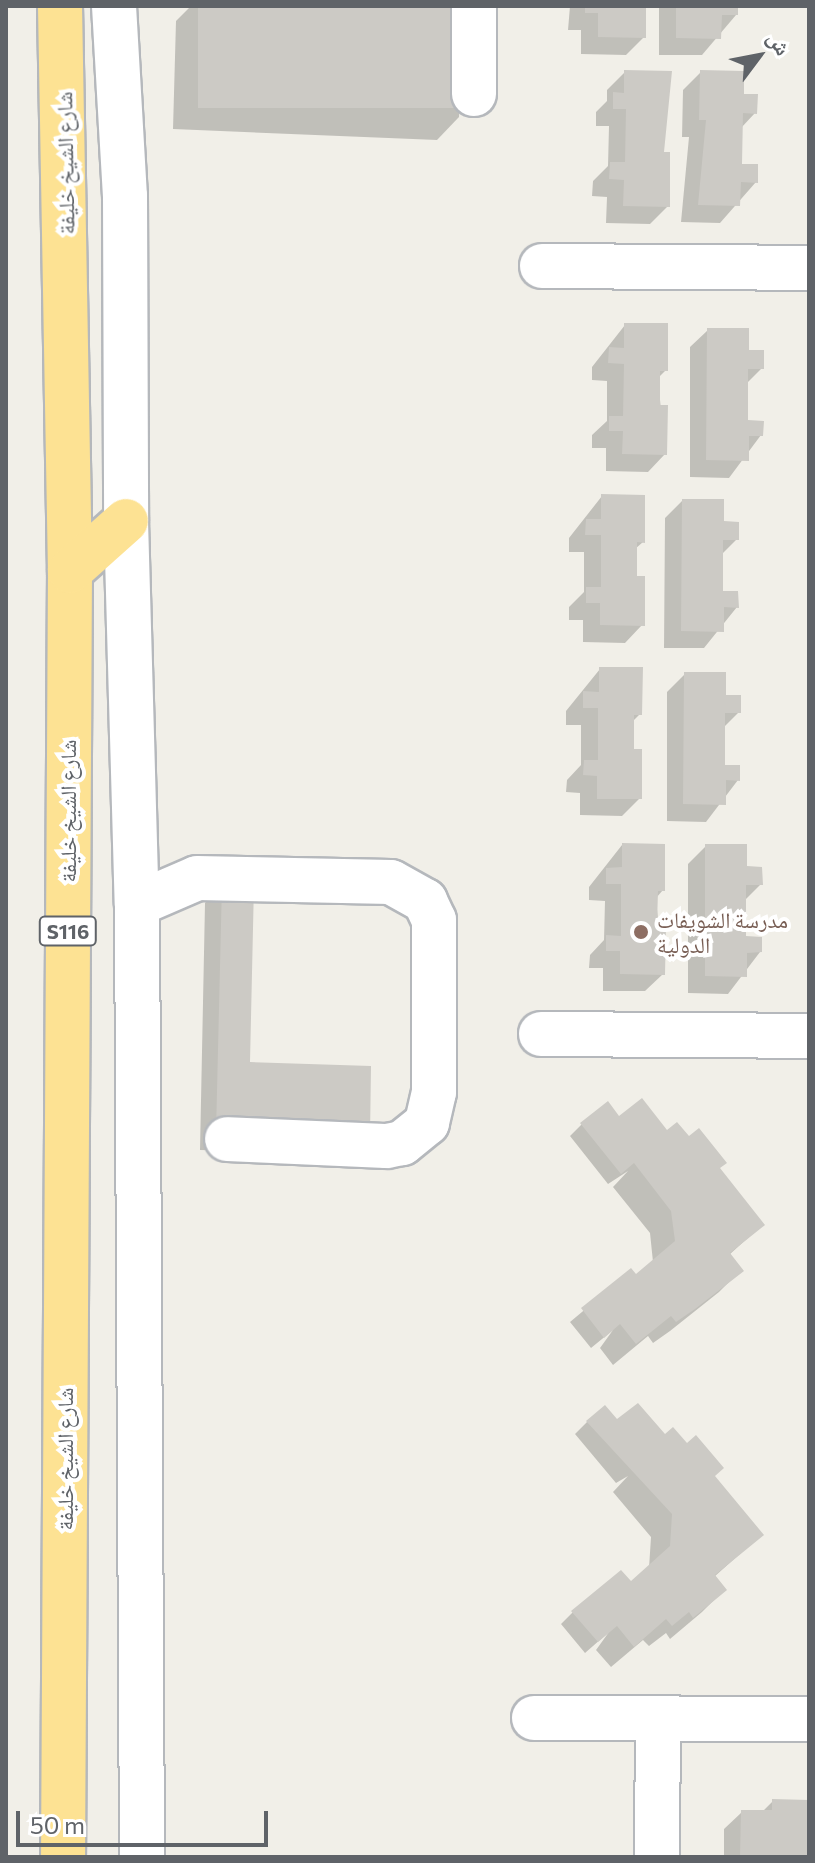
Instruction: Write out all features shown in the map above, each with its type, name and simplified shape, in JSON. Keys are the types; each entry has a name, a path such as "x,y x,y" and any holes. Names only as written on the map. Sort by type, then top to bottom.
{"highway":[{"name":"شارع الشيخ خليفة","path":"60,6 70,571 63,1857"},
{"path":"70,571 126,521"}],"street":[{"path":"114,6 125,196 126,521 137,904 142,1857"},
{"path":"474,6 474,94"},
{"path":"542,266 809,268"},
{"path":"137,904 176,883 207,877 391,882 425,901 434,920 434,1092 427,1123 402,1143 386,1146 227,1139"},
{"path":"541,1034 809,1036"},
{"path":"534,1718 809,1719"},
{"path":"657,1857 658,1718"}],"building":[{"path":"198,6 465,6 465,108 198,108"},
{"path":"585,6 646,6 646,38 598,37 598,13 585,13"},
{"path":"676,6 738,6 738,15 722,15 721,39 676,38"},
{"path":"624,70 672,71 664,152 670,152 670,207 623,206 624,180 609,179 610,162 625,162 626,109 613,109 613,92 624,93"},
{"path":"700,70 744,71 744,94 758,94 757,114 743,113 742,164 758,164 758,183 741,182 740,206 698,205 706,120 699,120"},
{"path":"624,323 668,323 668,371 660,371 660,405 668,405 667,455 622,454 623,431 609,431 609,416 623,416 624,364 608,363 609,347 624,348"},
{"path":"707,328 749,328 749,350 764,350 764,369 748,369 748,420 764,421 763,436 749,436 749,461 706,460"},
{"path":"601,494 645,495 645,543 637,542 637,576 645,576 645,626 600,625 600,603 586,603 586,587 601,587 601,535 585,535 586,519 601,519"},
{"path":"682,499 724,499 724,521 739,522 739,540 723,540 723,591 738,591 739,608 724,607 724,632 681,631"},
{"path":"599,667 643,667 642,715 634,715 634,749 642,749 642,799 597,799 597,776 583,775 584,760 598,760 598,708 583,708 583,691 599,692"},
{"path":"684,672 726,672 726,695 741,695 741,713 725,713 725,765 740,765 740,781 726,780 726,805 683,804"},
{"path":"622,843 665,844 665,891 658,891 657,924 666,925 665,975 620,974 620,951 606,951 606,935 621,936 621,884 606,884 606,868 622,867"},
{"path":"705,844 747,844 747,866 762,867 763,885 746,885 746,936 762,937 762,952 747,953 747,977 705,976"},
{"path":"222,883 254,884 250,1062 371,1066 370,1137 216,1133"},
{"path":"642,1098 667,1130 677,1122 689,1136 699,1128 727,1163 720,1168 765,1225 730,1253 744,1271 676,1322 671,1316 636,1344 620,1324 604,1338 581,1308 631,1268 636,1274 675,1241 671,1211 634,1163 621,1174 580,1123 608,1101 619,1116"},
{"path":"638,1403 665,1434 673,1427 687,1443 696,1435 724,1468 715,1476 764,1535 715,1575 727,1590 693,1618 689,1612 672,1626 666,1619 634,1647 617,1626 598,1642 571,1611 621,1570 631,1581 670,1546 672,1514 586,1421 605,1405 617,1419"},
{"path":"772,1799 809,1800 809,1857 740,1857 741,1810 772,1810"}],"place":[{"name":"مدرسة الشويفات الدولية","path":"641,932"}]}
